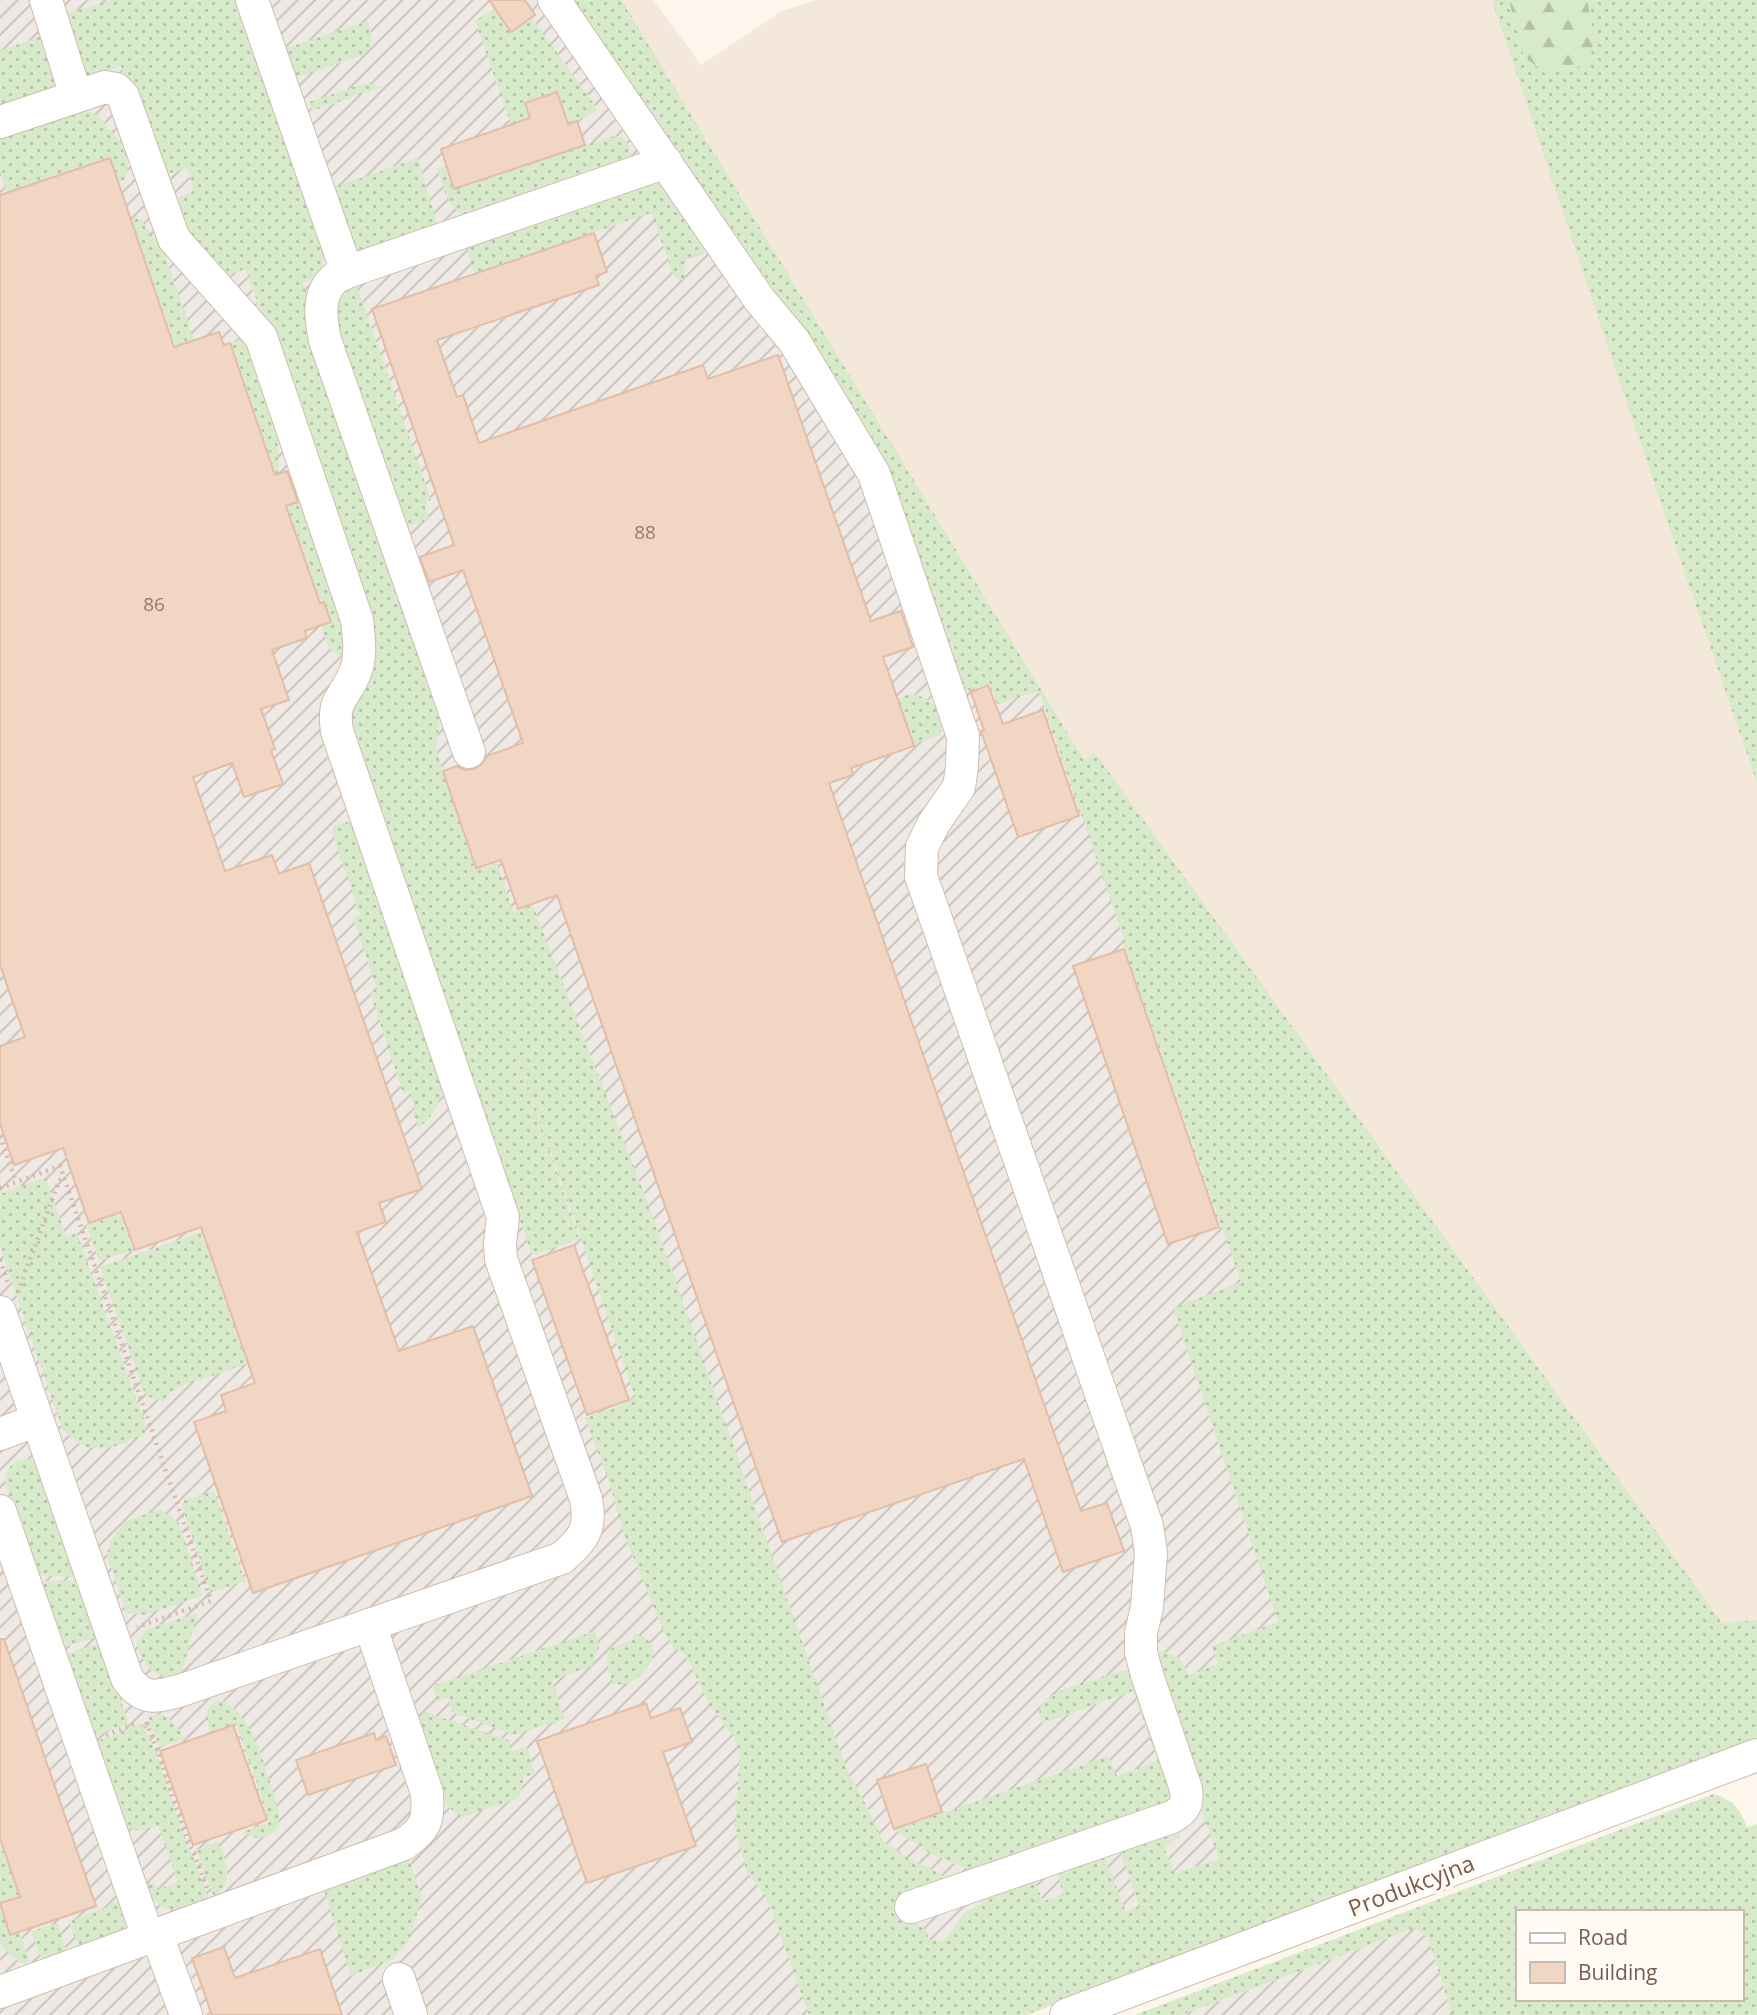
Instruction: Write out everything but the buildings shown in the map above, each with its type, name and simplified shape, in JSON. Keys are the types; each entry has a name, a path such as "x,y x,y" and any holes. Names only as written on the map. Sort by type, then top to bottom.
{"street":[{"path":"46,0 76,96"},
{"path":"252,0 347,272"},
{"path":"554,0 759,299 794,341 874,474 963,736 958,787 922,847 921,876 1147,1526 1151,1553 1141,1652 1186,1788 1187,1799 1182,1812 911,1907"},
{"path":"0,122 105,87 116,89 123,96 174,239 261,337 357,620 358,661 355,673 337,702 337,731 503,1217 501,1259 586,1499 589,1515 586,1530 579,1543 562,1558 182,1690 158,1696 146,1695 134,1688 127,1678 37,1420 7,1305"},
{"path":"470,751 325,340 321,304 332,280 347,272 666,162"},
{"path":"0,1434 37,1420"},
{"path":"0,1511 81,1745 152,1936 186,2015"},
{"path":"0,1992 404,1844 417,1835 429,1812 427,1793 370,1625"},
{"name":"Produkcyjna","path":"1066,2015 1757,1755"},
{"path":"399,1979 411,2015"}],"path":[{"path":"0,1136 16,1182"},
{"path":"0,1188 60,1167 211,1601 113,1635"},
{"path":"7,1305 20,1289 63,1175"},
{"path":"81,1745 145,1721 216,1913"}],"shaded area":[{"path":"0,0 653,0 701,65 782,11 817,0 1515,0 1757,734 1757,1738 1028,2015 0,2015"},
{"path":"0,0 151,0 853,2015 0,2015"},
{"path":"194,0 622,0 1082,764 1757,1676 855,2015 158,12"},
{"path":"1415,1928 1428,1938 1452,2015 1181,2015"}],"green space":[{"path":"110,0 243,0 324,249 323,268 319,277 302,283 438,699 440,717 436,749 475,870 497,863 513,912 533,906 652,1214 848,1772 883,1841 910,1859 941,1874 946,1881 911,1920 927,1931 928,1939 943,1942 965,1913 979,1905 1003,1882 1029,1877 1036,1884 1043,1901 1063,1895 1056,1868 1098,1853 1105,1858 1126,1912 1140,1907 1120,1851 1181,1830 1179,1837 1164,1848 1175,1873 1219,1859 1160,1694 1156,1661 1161,1651 1176,1656 1189,1675 1218,1664 1212,1646 1278,1622 1173,1308 1241,1282 1039,691 998,704 990,683 964,692 806,335 571,0 621,0 1084,760 1095,753 1722,1623 1757,1620 1757,1737 1026,2015 809,2015 766,1896 747,1873 735,1827 740,1752 732,1734 712,1709 685,1654 673,1648 664,1632 623,1532 609,1481 585,1418 625,1404 635,1397 496,990 579,1239 532,1255 346,723 365,620 246,269 218,278 167,201 194,192 187,168 158,177 121,66 89,77 69,52 61,16"},
{"path":"1492,0 1757,0 1757,783 1624,395"},
{"path":"1509,0 1587,0 1594,38 1589,65 1544,73 1523,55"},
{"path":"494,8 511,33 532,18 597,108 595,112 569,124 557,91 525,102 530,118 511,124 475,21"},
{"path":"368,21 371,43 363,55 293,79 277,51"},
{"path":"47,34 65,86 0,108 0,51"},
{"path":"368,84 382,87 312,111 309,102"},
{"path":"72,110 98,115 120,142 128,163 126,180 119,182 110,157 7,192 0,172 0,135"},
{"path":"618,136 629,145 631,160 465,217 450,202 438,169 445,166 454,191"},
{"path":"418,158 436,220 434,228 365,252 349,247 326,190"},
{"path":"657,181 708,248 702,255 684,261 685,276 682,280 674,276 651,213 474,273 467,252 473,241"},
{"path":"132,219 141,219 164,253 199,353 180,359"},
{"path":"355,280 431,500 424,504 430,520 405,527 332,323 341,285"},
{"path":"247,339 276,412 279,473 276,473 231,342"},
{"path":"307,500 346,612 346,660 329,648 321,626 332,622 324,601 321,601 288,507"},
{"path":"911,694 932,702 936,707 942,720 940,735 914,744 898,698"},
{"path":"354,820 443,1087 431,1115 418,1127 409,1092 403,1093 370,992 377,989 353,918 360,915 332,832 334,826"},
{"path":"46,1179 66,1236 77,1233 145,1423 145,1435 112,1447 102,1449 84,1446 63,1430 0,1248 0,1194"},
{"path":"120,1214 133,1250 99,1261 86,1225"},
{"path":"201,1232 247,1364 179,1387 171,1392 164,1402 147,1396 144,1392 100,1267"},
{"path":"28,1459 37,1463 75,1577 38,1575 5,1481 7,1471 12,1465"},
{"path":"214,1491 245,1581 215,1591 210,1589 182,1506 183,1501"},
{"path":"161,1509 179,1523 201,1596 144,1615 126,1612 107,1556 111,1539 126,1521"},
{"path":"40,1583 81,1583 99,1636 63,1648"},
{"path":"197,1613 182,1674 178,1677 168,1676 150,1669 136,1643 148,1629"},
{"path":"595,1631 599,1647 592,1666 552,1680 565,1719 515,1735 453,1713 447,1698 438,1701 432,1686"},
{"path":"638,1634 652,1646 651,1661 633,1681 613,1684 606,1661 610,1649"},
{"path":"101,1642 129,1724 94,1737 65,1655"},
{"path":"1122,1671 1136,1675 1164,1747 1154,1751 1133,1691 1041,1724 1040,1708 1049,1698 1068,1688"},
{"path":"220,1700 232,1707 243,1719 252,1733 265,1766 279,1813 279,1826 266,1836 257,1838 243,1832 270,1822 236,1723 210,1732 208,1708"},
{"path":"425,1712 508,1740 512,1751 527,1747 535,1774 524,1777 519,1798 460,1818 448,1806 417,1721"},
{"path":"159,1714 174,1723 184,1739 160,1747 149,1723 149,1717"},
{"path":"142,1723 156,1752 187,1845 210,1902 173,1910 158,1904 146,1887 153,1882 157,1890 178,1882 158,1825 141,1831 125,1827 97,1746 98,1741"},
{"path":"1108,1756 1117,1776 1168,1756 1171,1797 1165,1807 976,1872 933,1855 894,1830"},
{"path":"1714,1794 1735,1806 1747,1827 1757,1824 1757,2015 1452,2015 1428,1938 1415,1928 1181,2015 1135,2015"},
{"path":"0,1841 19,1896 0,1902"},
{"path":"219,1841 227,1878 215,1900 196,1850"},
{"path":"409,1859 422,1898 409,1940 394,1959 351,1976 324,1890"},
{"path":"113,1902 124,1906 128,1922 120,1932 83,1947 77,1944 69,1921 107,1907"},
{"path":"0,1909 10,1936 20,1933 29,1960 27,1966 15,1959 0,1944"},
{"path":"58,1923 66,1949 64,1954 45,1960 40,1957 32,1931"}]}
